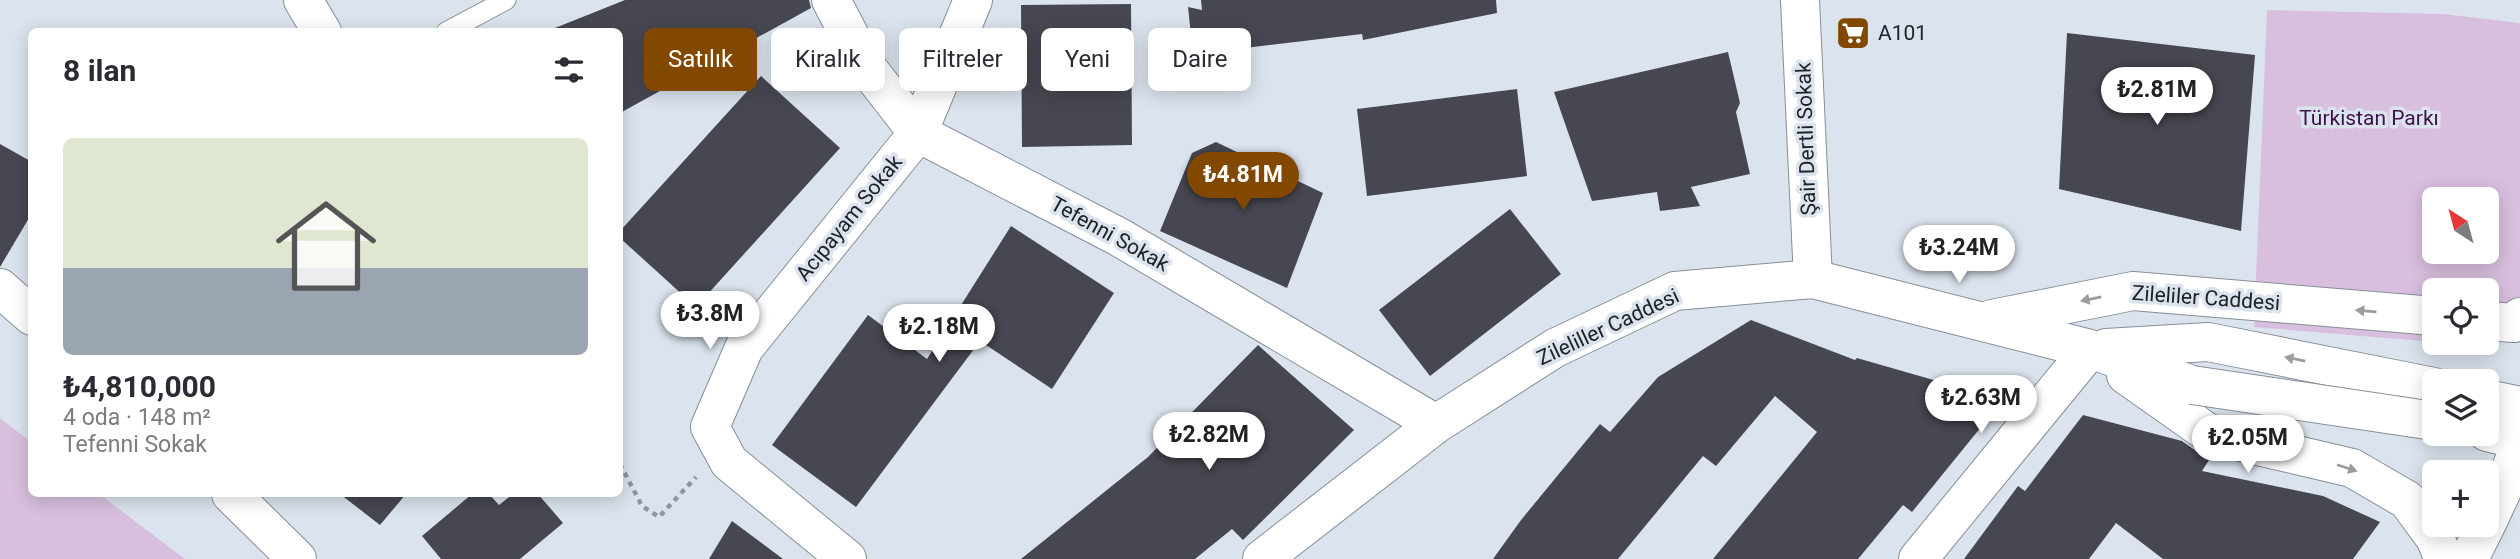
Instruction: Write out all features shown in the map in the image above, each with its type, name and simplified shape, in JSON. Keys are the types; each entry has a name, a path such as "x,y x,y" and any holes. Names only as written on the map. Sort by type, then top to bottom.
{"street":[{"path":"303,0 320,28"},
{"name":"Tefenni Sokak","path":"831,0 864,65 918,133 1119,237 1436,424"},
{"path":"918,133 973,0"},
{"name":"Şair Dertli Sokak","path":"1800,0 1813,279"},
{"name":"Acıpayam Sokak","path":"847,559 729,462 710,427 744,348 918,133"},
{"name":"Zileliller Caddesi","path":"1265,558 1436,424 1555,348 1675,291 1813,279 2090,349"},
{"path":"0,288 28,312"},
{"name":"Zileliler Caddesi","path":"1980,321 2133,291 2422,315"},
{"path":"2499,322 2514,323 2520,317"},
{"path":"1918,559 2090,349 2208,342 2422,385"},
{"path":"2090,349 2192,385 2422,419"},
{"path":"2090,349 2211,435 2352,468 2407,500 2435,538 2444,559"},
{"path":"2499,401 2520,406"},
{"path":"2499,436 2520,442 2499,497"},
{"path":"234,497 297,559"},
{"path":"2469,559 2480,537"}],"lane":[{"path":"454,28 506,0"}],"path":[{"path":"623,470 642,506 659,517 721,447"}],"green space":[{"name":"Türkistan Parkı","path":"2267,10 2443,14 2520,23 2520,297 2499,328 2499,278 2422,278 2422,341 2254,327"},
{"path":"0,418 28,440 28,497 103,497 185,559 0,559"}],"building":[{"path":"625,0 809,0 811,8 757,38 757,28 644,28 644,91 660,91 623,111 623,28 555,28"},
{"path":"1201,0 1496,0 1497,13 1363,40 1362,34 1251,47 1251,28 1190,28 1188,7 1202,10"},
{"path":"1131,4 1131,28 1041,28 1041,91 1132,91 1132,145 1022,147 1022,91 1027,91 1027,28 1021,28 1021,5"},
{"path":"2067,33 2255,55 2241,231 2059,189"},
{"path":"1728,52 1740,103 1736,112 1750,174 1691,187 1700,206 1660,211 1657,192 1592,201 1554,92"},
{"path":"761,76 771,85 771,91 777,91 840,148 696,307 623,241 623,228 747,91 757,91 757,80"},
{"path":"1517,89 1527,176 1367,196 1357,109"},
{"path":"1216,142 1323,193 1287,288 1160,231 1192,153"},
{"path":"0,144 28,160 28,220 0,267"},
{"path":"1510,209 1561,274 1430,376 1379,310"},
{"path":"1011,226 1114,293 1052,389 980,341 856,507 772,445 868,315 927,359"},
{"path":"1751,320 1855,360 1857,358 2003,400 1912,512 1903,505 1858,559 1713,559 1817,432 1775,396 1716,466 1703,456 1618,559 1493,559 1521,520 1600,424 1610,432 1658,377"},
{"path":"1258,345 1354,430 1243,540 1232,529 1195,559 1021,559 1148,457"},
{"path":"2083,415 2182,441 2199,453 2211,457 2202,471 2323,496 2380,522 2353,559 2163,559 2116,523 2089,559 1964,559 2018,486 2025,491"},
{"path":"344,497 403,497 380,525"},
{"path":"468,497 492,497 499,505 509,497 541,497 563,523 520,559 441,559 422,536"},
{"path":"732,521 783,559 709,559"}],"place":[{"name":"A101","path":"1853,33"}]}
